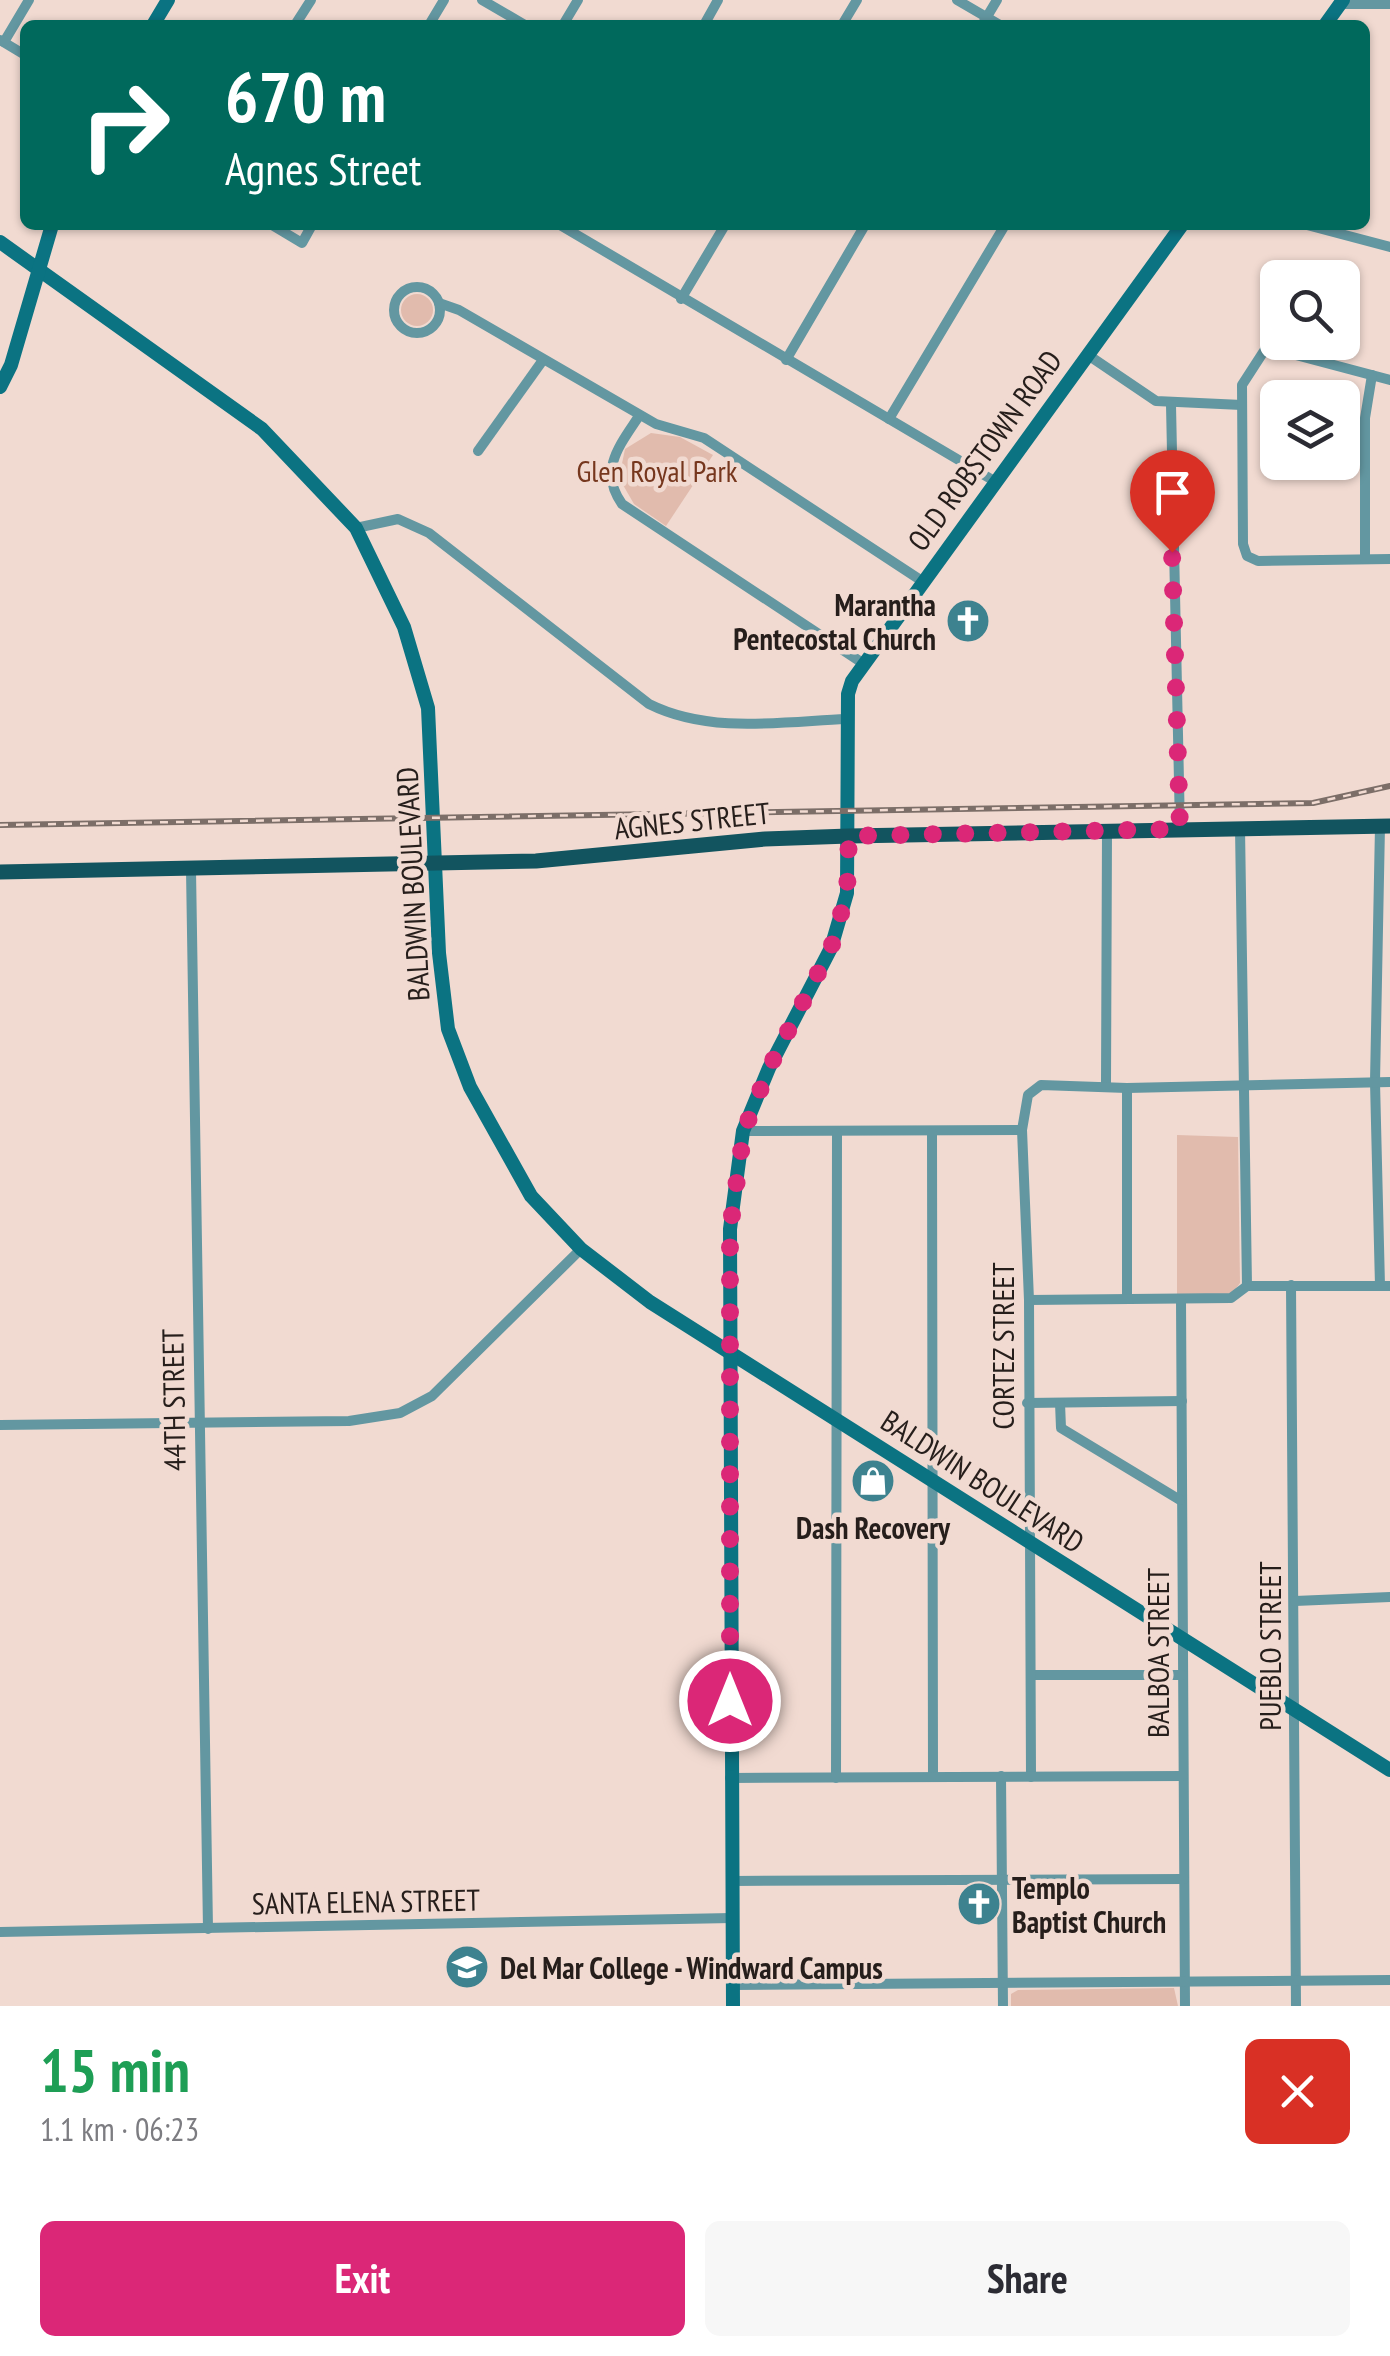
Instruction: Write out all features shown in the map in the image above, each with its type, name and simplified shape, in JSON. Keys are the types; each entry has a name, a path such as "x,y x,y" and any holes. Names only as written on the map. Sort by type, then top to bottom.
{"main road":[{"path":"0,388 11,364 50,230"},
{"name":"OLD ROBSTOWN ROAD","path":"734,2006 730,1229 744,1131 769,1068 831,948 847,893 846,719 852,681 1178,230"},
{"name":"BALDWIN BOULEVARD","path":"0,242 262,429 356,528 404,627 428,708 448,1029 470,1086 531,1196 582,1249 650,1302 1390,1770"},
{"name":"AGNES STREET","path":"0,872 536,861 766,839 849,836 1385,826"}],"street":[{"path":"2,41 29,0"},
{"path":"482,0 516,20"},
{"path":"958,0 983,20"},
{"path":"1341,2 1390,4"},
{"path":"280,230 302,243 309,230"},
{"path":"569,230 996,482"},
{"path":"580,236 584,230"},
{"path":"681,299 722,230"},
{"path":"786,360 863,230"},
{"path":"889,419 1001,230"},
{"path":"1326,230 1390,247"},
{"path":"439,303 440,313 430,329 411,333 396,321 394,302 408,288 427,289 439,303 459,310 639,416 704,438 922,581"},
{"path":"1390,380 1270,348 1244,376 1242,405 1244,544 1248,556 1258,561 1390,559"},
{"path":"1088,355 1142,394 1171,405 1242,405"},
{"path":"478,451 543,360"},
{"path":"1365,559 1364,418 1372,376"},
{"path":"1171,405 1180,829"},
{"path":"639,416 612,456 612,486 622,504 864,664"},
{"path":"356,528 398,519 429,533 650,704 669,714 695,722 846,719"},
{"path":"1029,1300 1182,1300 1231,1298 1247,1286 1385,1286 1375,1082 1385,826"},
{"path":"1240,828 1247,1286"},
{"path":"1107,831 1106,1085 1245,1087 1390,1082"},
{"name":"44TH STREET","path":"191,870 208,1929"},
{"name":"CORTEZ STREET","path":"1031,1777 1029,1300 1022,1130 1028,1094 1041,1085 1106,1085"},
{"path":"1127,1088 1127,1299"},
{"path":"744,1131 1022,1130"},
{"path":"932,1132 933,1776"},
{"path":"836,1778 837,1133"},
{"path":"0,1425 368,1420 400,1414 432,1396 582,1249"},
{"name":"PUEBLO STREET","path":"1290,1286 1296,2006"},
{"name":"BALBOA STREET","path":"1182,1300 1185,2006"},
{"path":"1027,1403 1182,1402"},
{"path":"1060,1403 1061,1428 1180,1500"},
{"path":"1295,1600 1390,1597"},
{"path":"1030,1675 1182,1675"},
{"path":"1001,1776 1003,2006"},
{"path":"730,1778 1183,1776"},
{"path":"732,1880 1184,1880"},
{"name":"SANTA ELENA STREET","path":"0,1932 732,1918"},
{"path":"733,1985 1390,1980"}],"green space":[{"path":"417,294 428,299 433,310 428,321 417,326 406,321 401,310 406,299"},
{"name":"Glen Royal Park","path":"651,433 680,437 713,455 666,526 634,504 619,478 625,449"},
{"path":"1177,1135 1238,1137 1240,1283 1232,1294 1177,1295"},
{"path":"1174,1988 1178,2006 1011,2006 1011,1994 1018,1990"}],"railway":[{"path":"0,825 1313,803 1390,786"}],"place":[{"name":"Marantha Pentecostal Church","path":"968,621"},
{"name":"Dash Recovery","path":"873,1481"},
{"name":"Templo Baptist Church","path":"979,1904"},
{"name":"Del Mar College - Windward Campus","path":"467,1967"}],"route":[{"path":"730,1701 730,1229 736,1160 769,1068 831,948 847,893 849,836 1180,829 1172,552"}]}
